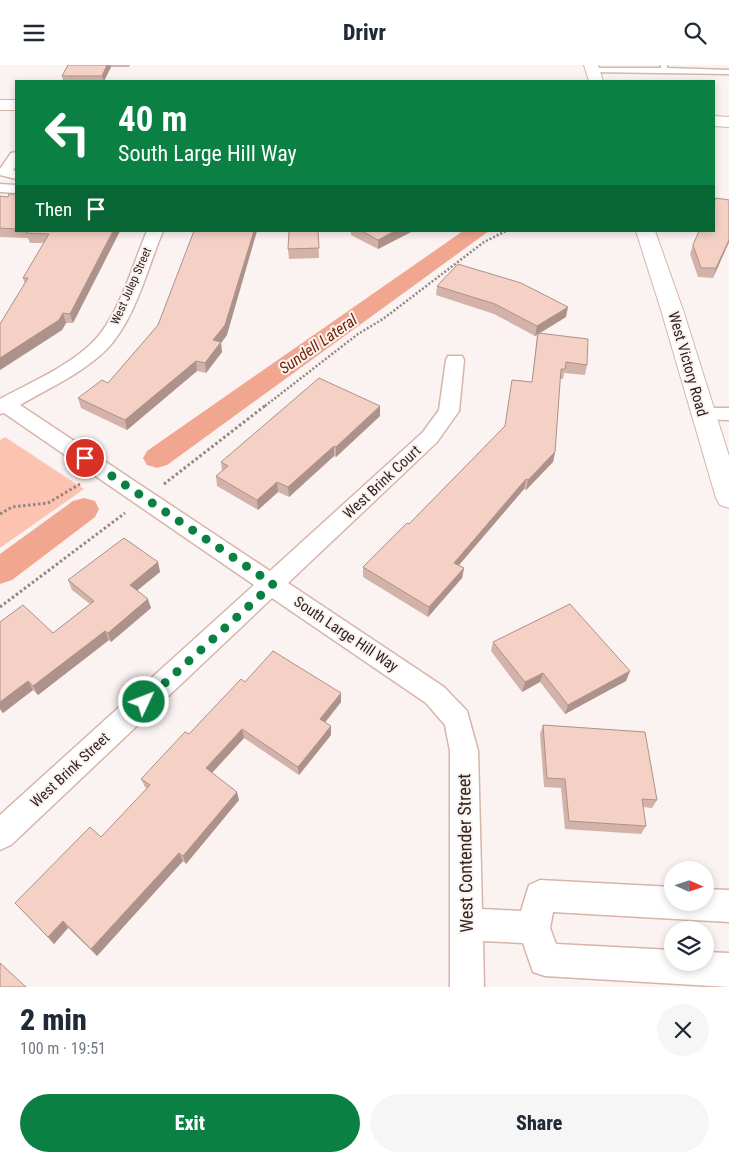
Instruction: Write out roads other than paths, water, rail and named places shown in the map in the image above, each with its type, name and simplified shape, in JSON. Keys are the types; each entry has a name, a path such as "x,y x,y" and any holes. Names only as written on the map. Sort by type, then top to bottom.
{"main road":[{"path":"0,105 15,105"},
{"path":"715,121 729,121"},
{"name":"West Victory Road","path":"645,232 672,310 729,498"}],"street":[{"path":"11,183 5,172 15,157"},
{"name":"West Julep Street","path":"3,407 74,364 101,344 114,327 155,232"},
{"name":"West Brink Court","path":"273,584 430,437 449,411 455,359"},
{"name":"South Large Hill Way","path":"3,407 145,498 436,695 457,719"},
{"path":"702,414 729,414"},
{"name":"West Brink Street","path":"0,835 273,584"},
{"name":"West Contender Street","path":"457,719 464,751 467,987"},
{"path":"729,906 540,896 534,928 545,960 729,970"},
{"path":"466,924 534,928"}],"lane":[{"path":"593,72 664,67 729,73"}],"waterway":[{"name":"Sundell Lateral","path":"157,458 477,232"},
{"name":"Sundell Lateral","path":"0,571 84,509"}]}
